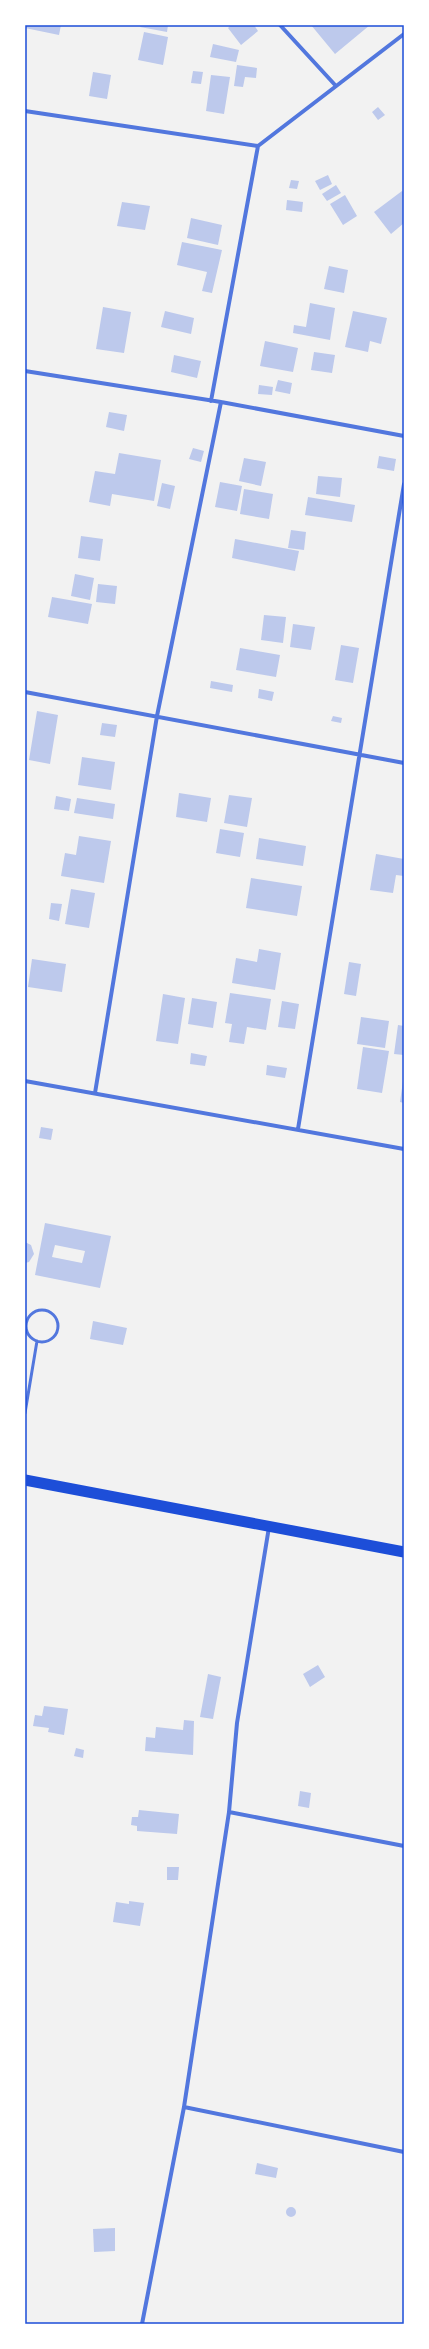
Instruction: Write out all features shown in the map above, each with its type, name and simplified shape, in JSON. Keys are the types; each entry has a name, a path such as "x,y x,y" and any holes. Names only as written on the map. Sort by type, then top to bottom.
{"highway":[{"path":"25,1480 269,1525 404,1552"}],"street":[{"path":"280,25 336,86"},
{"path":"211,401 258,146 404,34"},
{"path":"25,112 258,146"},
{"path":"25,371 220,402 404,436"},
{"path":"95,1094 157,716 220,402"},
{"path":"298,1130 404,484"},
{"path":"25,692 404,763"},
{"path":"25,1081 404,1149"},
{"path":"142,2324 184,2108 229,1812 237,1723 269,1525"},
{"path":"229,1812 404,1846"},
{"path":"184,2108 404,2152"}],"lane":[{"path":"42,1309 51,1312 57,1319 59,1328 55,1336 47,1342 38,1342 30,1336 26,1328 27,1318 33,1312 42,1309"},
{"path":"25,1413 38,1342"}],"building":[{"path":"25,25 61,25 59,35 25,28"},
{"path":"141,25 168,25 167,32 140,27"},
{"path":"231,25 254,25 258,31 241,45 228,28"},
{"path":"311,25 370,25 335,54"},
{"path":"144,32 168,37 163,65 138,60"},
{"path":"213,44 239,50 236,62 210,57"},
{"path":"237,65 257,68 256,78 245,77 243,87 234,86"},
{"path":"193,71 203,72 201,84 191,83"},
{"path":"93,72 111,75 107,99 89,96"},
{"path":"211,75 230,77 224,114 206,111"},
{"path":"378,107 385,115 378,120 372,112"},
{"path":"328,175 332,184 320,190 315,181"},
{"path":"291,180 299,181 297,189 289,188"},
{"path":"336,185 341,193 327,201 322,194"},
{"path":"402,191 404,193 404,223 391,234 374,212"},
{"path":"345,195 357,216 343,225 330,204"},
{"path":"287,200 303,202 302,212 286,210"},
{"path":"122,202 150,206 145,230 117,226"},
{"path":"191,218 222,225 218,245 187,238"},
{"path":"182,242 222,250 212,293 202,291 207,272 177,265"},
{"path":"329,266 348,270 344,293 324,289"},
{"path":"310,303 335,308 330,340 293,333 294,325 306,327"},
{"path":"103,307 131,312 124,353 96,349"},
{"path":"165,311 194,318 191,334 161,327"},
{"path":"353,311 387,318 381,344 370,341 368,352 345,347"},
{"path":"265,341 298,348 293,372 260,366"},
{"path":"314,352 335,355 332,373 311,370"},
{"path":"174,355 201,361 197,378 171,372"},
{"path":"278,380 292,383 290,394 275,391"},
{"path":"259,385 273,387 272,395 258,394"},
{"path":"109,412 127,415 124,431 106,427"},
{"path":"193,448 204,451 201,462 189,459"},
{"path":"119,453 161,460 154,501 112,494 110,506 89,502 95,471 115,474"},
{"path":"379,456 396,459 394,471 377,468"},
{"path":"244,458 266,462 261,486 239,481"},
{"path":"318,476 342,478 340,497 316,494"},
{"path":"220,482 242,486 237,511 215,507"},
{"path":"162,483 175,486 170,509 157,506"},
{"path":"244,489 273,494 269,519 240,514"},
{"path":"308,497 355,505 352,522 305,515"},
{"path":"291,530 306,532 304,550 288,548"},
{"path":"81,536 103,539 100,561 78,558"},
{"path":"235,539 299,551 295,571 232,558"},
{"path":"75,574 94,578 90,600 71,596"},
{"path":"98,584 117,586 115,604 96,602"},
{"path":"52,597 92,604 88,624 48,617"},
{"path":"264,615 286,617 283,643 261,640"},
{"path":"293,624 315,627 311,650 290,647"},
{"path":"341,645 359,648 353,683 335,680"},
{"path":"240,648 280,655 276,677 236,670"},
{"path":"211,681 233,685 232,692 210,688"},
{"path":"259,689 274,692 272,701 258,698"},
{"path":"37,711 58,715 50,764 29,760"},
{"path":"333,716 342,718 341,723 331,721"},
{"path":"102,723 117,725 115,737 100,735"},
{"path":"82,757 115,762 111,790 78,785"},
{"path":"179,793 211,798 207,822 176,817"},
{"path":"229,795 252,798 247,827 224,823"},
{"path":"56,796 71,799 69,811 54,809"},
{"path":"77,798 115,804 113,819 74,813"},
{"path":"220,829 244,833 240,857 216,853"},
{"path":"79,836 111,841 104,883 61,876 65,853 76,855"},
{"path":"259,838 306,846 303,866 256,859"},
{"path":"376,854 404,859 404,876 396,875 393,893 370,890"},
{"path":"251,878 302,886 297,916 246,908"},
{"path":"71,889 95,893 89,928 65,924"},
{"path":"51,903 62,904 59,921 49,919"},
{"path":"259,949 281,953 275,990 232,983 236,958 257,962"},
{"path":"32,959 66,964 62,992 28,987"},
{"path":"349,962 361,964 356,996 344,994"},
{"path":"230,993 271,999 266,1030 247,1027 244,1044 229,1042 232,1024 225,1023"},
{"path":"163,994 185,998 178,1044 156,1041"},
{"path":"192,998 217,1002 213,1028 188,1024"},
{"path":"282,1001 299,1004 295,1029 278,1027"},
{"path":"361,1017 389,1021 385,1048 357,1044"},
{"path":"398,1025 404,1026 404,1055 394,1054"},
{"path":"363,1047 389,1051 382,1093 357,1089"},
{"path":"191,1053 207,1056 205,1066 190,1064"},
{"path":"267,1065 287,1068 285,1078 266,1075"},
{"path":"404,1081 404,1103 400,1102"},
{"path":"41,1127 53,1129 51,1140 39,1138"},
{"path":"45,1223 111,1236 100,1288 35,1275","holes":["55,1245 85,1251 82,1263 52,1257"]},
{"path":"25,1242 31,1245 34,1254 29,1262 25,1263"},
{"path":"93,1321 127,1328 123,1345 90,1339"},
{"path":"318,1665 325,1677 310,1687 303,1674"},
{"path":"208,1674 221,1677 213,1719 200,1717"},
{"path":"44,1706 68,1709 64,1735 48,1732 49,1728 33,1726 35,1715 42,1716"},
{"path":"184,1720 194,1721 193,1755 145,1751 146,1737 155,1738 156,1727 183,1730"},
{"path":"76,1748 84,1750 83,1758 74,1756"},
{"path":"300,1791 311,1793 309,1808 298,1806"},
{"path":"139,1810 179,1814 177,1834 137,1831 137,1826 131,1825 132,1817 138,1817"},
{"path":"167,1867 179,1867 178,1880 167,1880"},
{"path":"129,1901 144,1903 140,1926 113,1922 116,1902 129,1904"},
{"path":"257,2163 278,2168 276,2178 255,2174"},
{"path":"289,2207 293,2207 295,2208 295,2216 289,2217 286,2214 286,2210"},
{"path":"115,2228 115,2251 94,2252 93,2229"}]}
